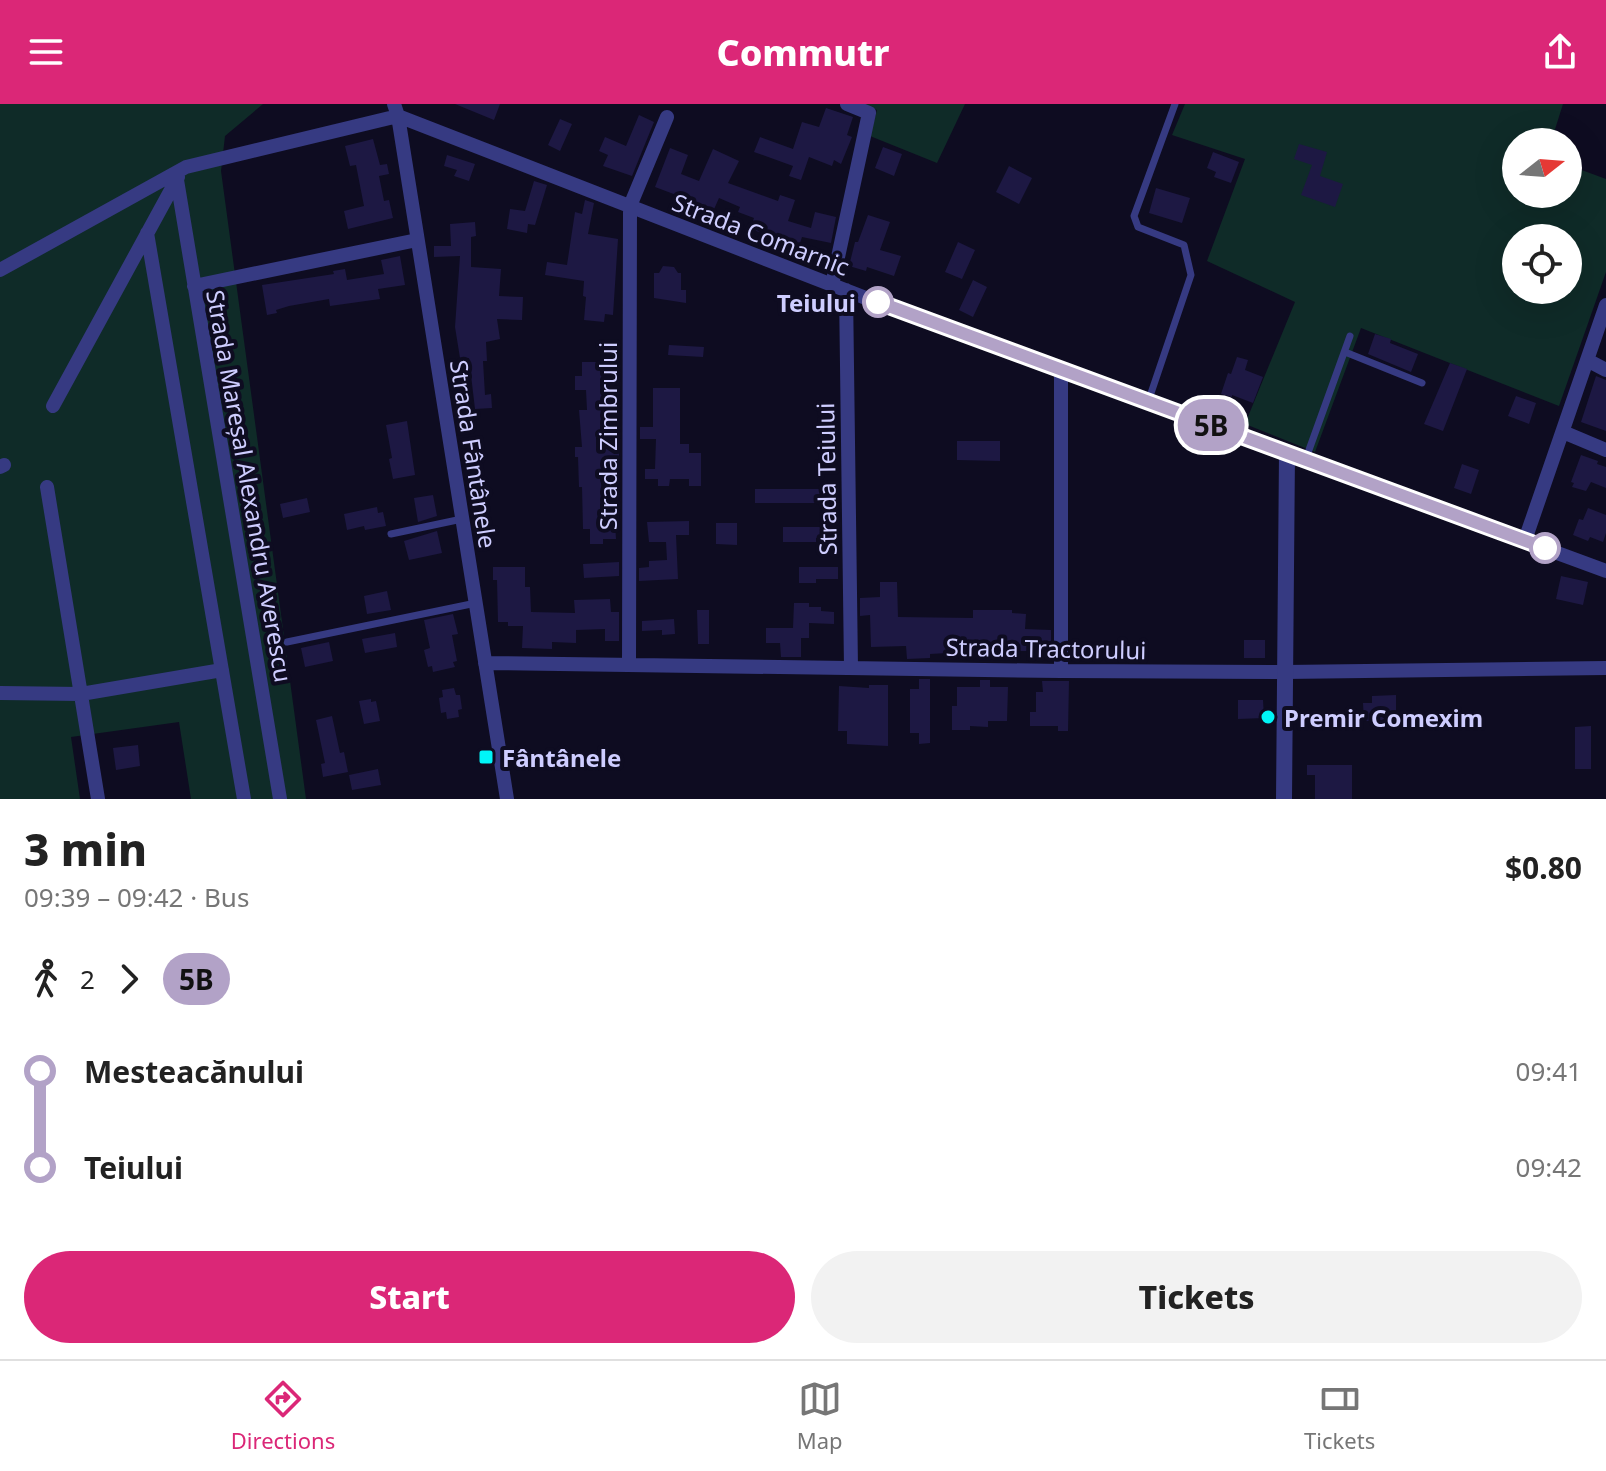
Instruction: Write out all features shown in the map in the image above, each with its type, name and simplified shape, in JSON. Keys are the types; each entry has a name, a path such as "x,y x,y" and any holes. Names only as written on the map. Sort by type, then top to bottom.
{"street":[{"name":"Strada Teiului","path":"847,104 869,113 839,287 851,668"},
{"name":"Strada Comarnic","path":"396,110 839,287 1606,571"},
{"path":"0,270 181,174 396,110"},
{"name":"Strada Fântânele","path":"396,110 507,799"},
{"path":"630,206 667,117"},
{"path":"53,406 181,174"},
{"name":"Strada Mareșal Alexandru Averescu","path":"181,174 194,286 280,799"},
{"name":"Strada Zimbrului","path":"629,665 630,206"},
{"path":"147,233 244,799"},
{"path":"194,286 417,240"},
{"path":"1525,540 1606,305"},
{"path":"1587,360 1606,370"},
{"path":"1061,370 1061,671"},
{"path":"1563,432 1606,450"},
{"path":"1284,799 1287,453"},
{"path":"47,487 98,799"},
{"name":"Strada Tractorului","path":"485,663 1285,672 1606,668"},
{"path":"0,693 81,694 222,670"}],"lane":[{"path":"1148,402 1191,275 1184,245 1138,227 1134,216 1175,104"},
{"path":"1305,461 1350,336"},
{"path":"1345,352 1422,383"},
{"path":"391,534 462,519"},
{"path":"287,642 476,603"}],"green space":[{"path":"0,104 263,104 225,136 221,171 306,799 191,799 179,722 71,737 80,799 0,799"},
{"path":"862,104 965,104 937,163 870,136 877,110"},
{"path":"1185,104 1563,104 1555,128 1502,128 1502,208 1582,208 1582,170 1606,179 1606,272 1559,406 1361,328 1315,452 1245,424 1295,302 1207,261 1245,159 1172,135"}],"building":[{"path":"455,104 500,104 494,120"},
{"path":"826,108 853,117 847,135 852,137 841,164 834,160 832,166 809,157 801,180 789,176 793,166 754,152 760,137 793,149 802,122 819,127"},
{"path":"639,115 654,122 632,176 603,166 608,155 599,151 605,137 626,146"},
{"path":"560,119 572,124 560,151 548,145"},
{"path":"373,139 380,165 387,164 389,174 379,176 384,201 389,200 393,218 348,229 344,211 364,206 356,165 350,166 345,146"},
{"path":"1299,144 1327,152 1320,176 1343,184 1335,207 1301,195 1312,165 1294,159"},
{"path":"883,147 902,154 894,176 875,168"},
{"path":"670,148 688,155 681,174 699,181 713,149 739,161 728,183 778,201 780,195 795,200 788,221 811,228 815,212 836,217 831,243 802,237 799,246 784,242 750,229 754,218 738,212 740,207 719,198 711,216 677,199 679,196 655,187"},
{"path":"1213,152 1239,162 1231,183 1214,177 1216,172 1207,168"},
{"path":"447,155 475,164 469,181 454,176 457,170 444,166"},
{"path":"1009,166 1032,178 1019,204 996,192"},
{"path":"534,181 547,185 535,225 528,224 527,233 507,229 510,209 525,211"},
{"path":"1156,188 1190,198 1182,223 1149,213"},
{"path":"585,200 594,203 588,234 618,239 613,315 605,314 604,322 584,320 584,281 545,275 547,262 567,265 575,212 582,214"},
{"path":"868,215 890,222 880,250 901,256 894,276 867,267 866,271 849,266 855,242 858,242"},
{"path":"475,222 476,236 471,237 471,267 501,269 499,296 523,297 522,320 497,319 500,339 486,342 487,361 483,361 485,395 491,394 492,408 475,409 469,358 460,358 455,327 460,256 434,257 434,246 451,246 450,224"},
{"path":"958,242 975,250 962,279 945,272"},
{"path":"400,256 405,285 378,289 380,299 330,306 329,299 289,306 267,315 262,285 334,274 333,271 345,269 347,280 384,274 381,260"},
{"path":"663,266 674,267 681,273 681,290 686,290 686,303 654,298 654,273 659,273"},
{"path":"973,280 987,287 973,317 959,310"},
{"path":"1375,334 1418,354 1411,372 1368,354"},
{"path":"669,345 704,347 703,357 668,355"},
{"path":"1237,357 1248,360 1245,370 1263,377 1253,403 1221,394"},
{"path":"582,362 598,362 599,367 612,367 613,409 620,409 619,456 613,456 613,481 601,481 602,504 619,503 619,523 615,523 616,539 603,539 603,544 590,544 590,529 583,529 582,487 579,487 578,457 575,457 575,447 582,447 579,410 587,410 586,390 575,390 575,376 582,376"},
{"path":"1450,363 1467,369 1443,431 1424,424"},
{"path":"1596,376 1606,380 1606,431 1581,422"},
{"path":"653,388 680,388 680,444 689,444 689,453 701,453 701,486 689,486 689,479 670,479 669,486 658,486 658,479 645,479 645,469 655,469 656,439 640,439 640,427 653,427"},
{"path":"1516,396 1536,403 1529,424 1508,416"},
{"path":"407,421 415,475 393,479 386,425"},
{"path":"957,441 1000,441 1000,461 957,460"},
{"path":"1581,455 1606,467 1606,488 1591,482 1586,491 1572,487"},
{"path":"1462,464 1479,470 1471,494 1454,488"},
{"path":"755,489 829,489 829,503 755,503"},
{"path":"433,495 437,516 418,522 414,498"},
{"path":"307,498 310,512 283,518 280,504"},
{"path":"377,507 378,513 383,512 386,526 347,530 344,514"},
{"path":"1588,508 1606,515 1603,542 1590,537 1588,541 1573,535 1579,519 1583,520"},
{"path":"689,521 689,535 676,535 678,579 639,581 639,568 649,567 649,561 667,560 666,542 649,542 647,522"},
{"path":"716,523 737,523 737,545 716,544"},
{"path":"783,527 828,527 828,537 816,538 816,542 783,542"},
{"path":"437,531 442,553 409,560 404,541"},
{"path":"619,562 619,576 584,578 583,564"},
{"path":"493,567 525,567 525,587 530,587 531,612 575,613 574,600 610,599 611,612 619,612 619,641 605,641 605,629 576,630 576,643 552,642 552,649 522,648 523,626 498,622 497,580 493,580"},
{"path":"799,567 838,567 838,579 799,583"},
{"path":"1561,576 1588,582 1583,605 1556,599"},
{"path":"880,582 897,582 898,617 973,618 973,610 1012,610 1012,613 1026,614 1025,629 1051,630 1051,651 982,651 930,654 930,658 907,659 906,646 871,647 870,615 860,616 860,598 880,597"},
{"path":"387,591 391,610 367,614 364,596"},
{"path":"794,603 809,603 809,607 834,612 834,624 809,623 809,638 801,638 801,657 781,657 780,643 766,643 766,628 793,628"},
{"path":"697,610 709,610 709,644 698,644"},
{"path":"453,614 458,634 452,635 457,661 453,662 455,667 433,672 432,666 428,667 424,650 430,648 424,620"},
{"path":"674,619 675,634 662,635 662,630 642,631 642,621"},
{"path":"395,633 397,647 365,653 362,639"},
{"path":"1244,640 1265,640 1265,658 1244,658"},
{"path":"329,642 333,661 305,667 301,648"},
{"path":"919,679 930,679 930,743 919,744 919,733 910,733 910,689 919,689"},
{"path":"980,680 990,680 990,687 1008,687 1007,721 988,721 988,727 970,726 970,730 952,730 952,706 957,706 957,687 980,687"},
{"path":"1042,681 1069,681 1068,731 1058,731 1058,726 1030,726 1030,712 1036,712 1036,692 1043,692"},
{"path":"869,685 888,685 888,746 847,744 847,731 838,731 839,686 869,688"},
{"path":"454,688 456,695 460,695 462,709 458,710 459,717 447,719 446,712 441,713 439,698 443,697 442,690"},
{"path":"1396,695 1396,721 1364,721 1363,703 1372,703 1372,696"},
{"path":"371,699 371,702 376,701 380,721 364,724 359,701"},
{"path":"1238,700 1263,700 1264,718 1238,719"},
{"path":"332,716 340,753 344,752 348,772 323,777 321,764 325,763 316,720"},
{"path":"1591,726 1591,769 1575,769 1575,727"},
{"path":"138,745 140,766 116,770 113,748"},
{"path":"1307,765 1352,765 1352,799 1315,799 1315,775 1307,775"},
{"path":"378,769 381,785 352,790 349,775"}],"bus line":[{"name":"5B","path":"878,302 1545,548"}],"place":[{"name":"Teiului","path":"878,302"},
{"name":"Premir Comexim","path":"1268,717"},
{"name":"Fântânele","path":"486,757"}]}
